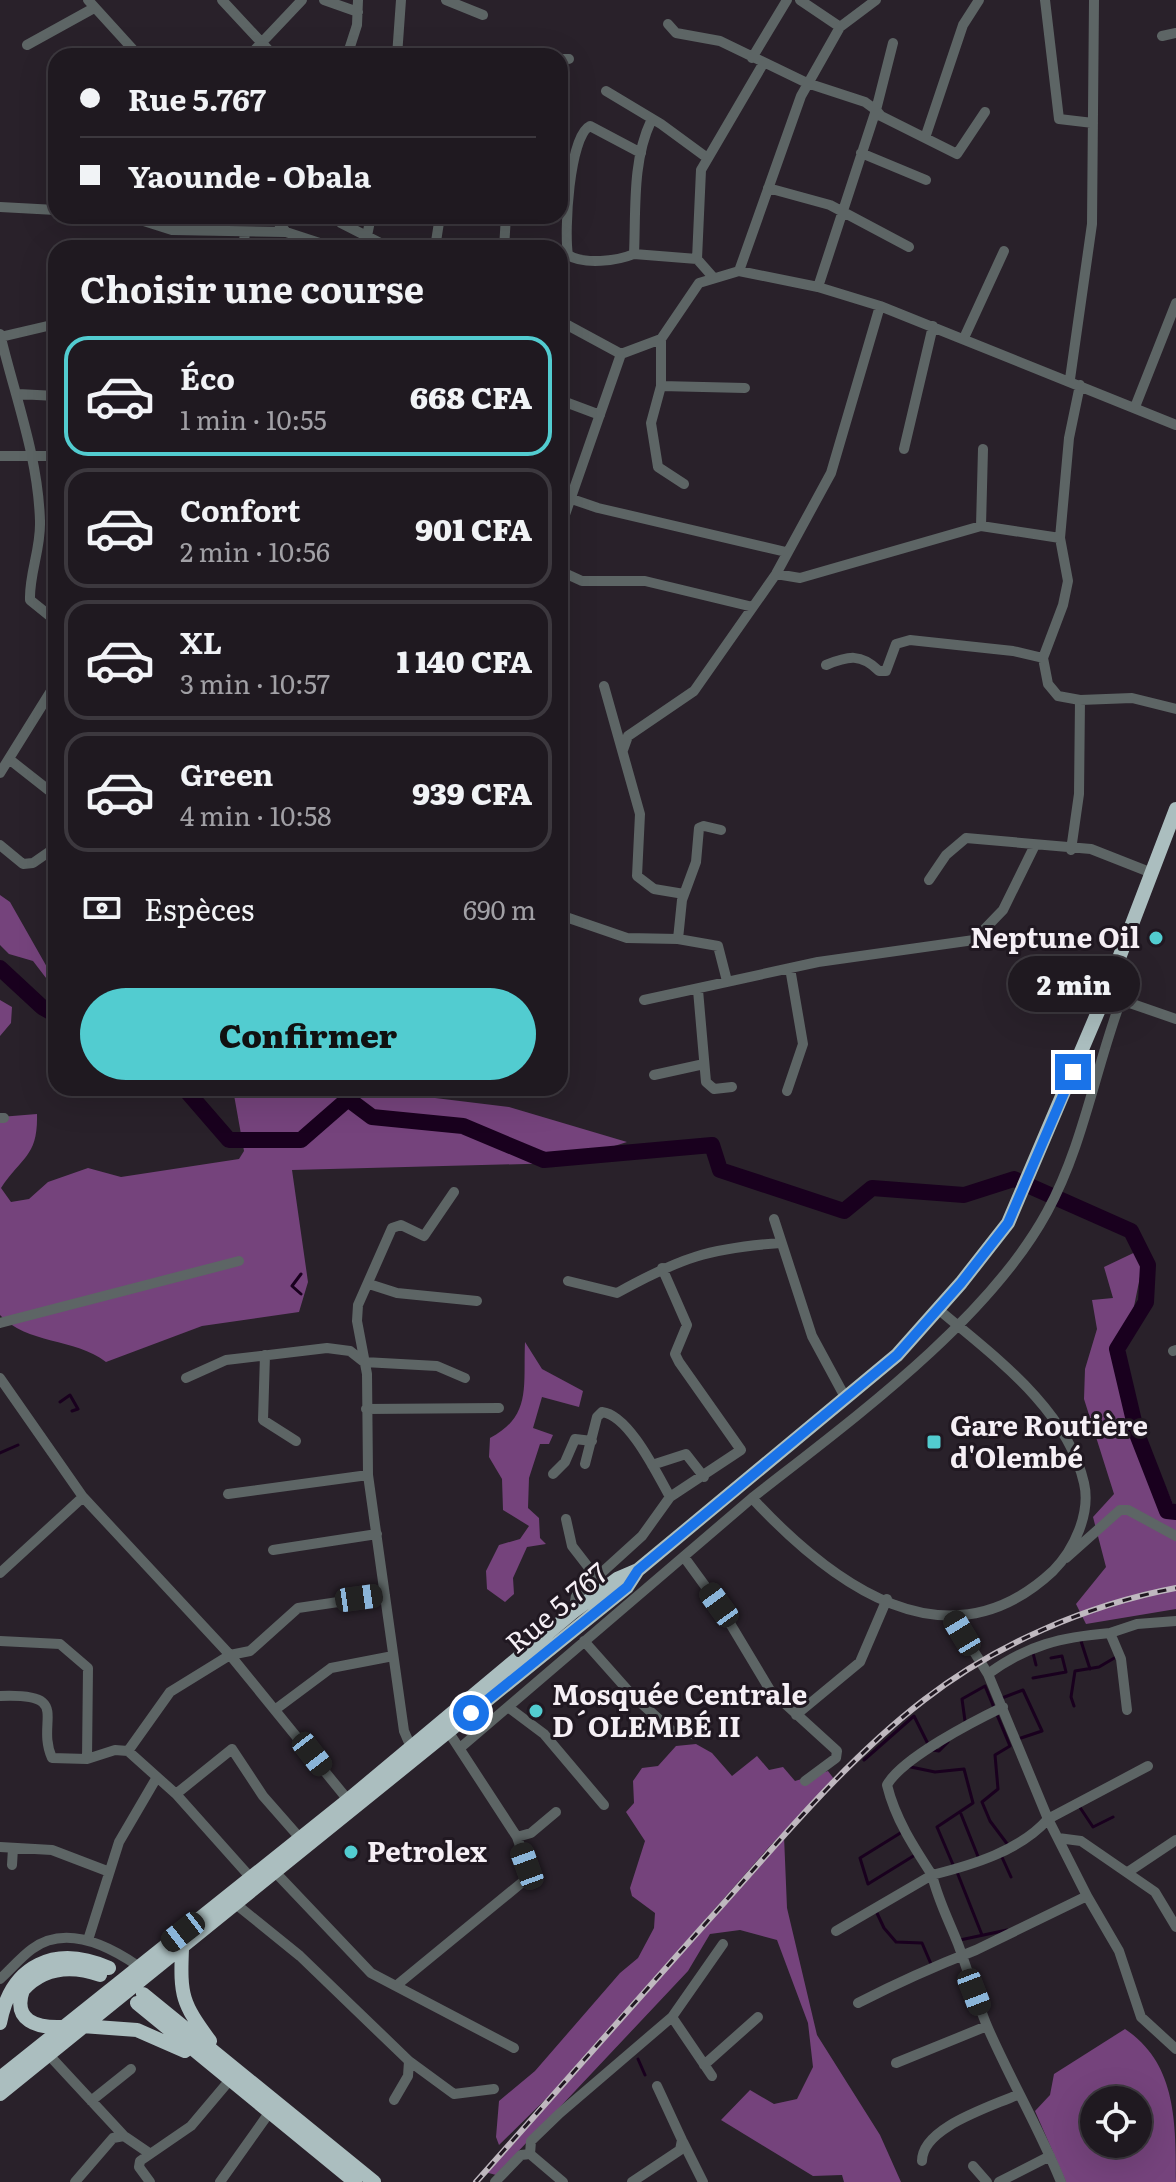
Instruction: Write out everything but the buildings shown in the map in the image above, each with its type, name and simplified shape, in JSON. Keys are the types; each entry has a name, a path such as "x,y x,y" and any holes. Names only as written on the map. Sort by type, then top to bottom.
{"highway":[{"name":"Rue 5.767","path":"0,2094 276,1873 445,1726 627,1587 638,1570 897,1355 1008,1223 1103,1000 1176,809"},
{"path":"0,2078 348,1800 410,1745 445,1726 573,1612 617,1579 638,1570"},
{"path":"182,1949 181,1980 186,2009 229,2081 355,2182"},
{"path":"0,2023 8,1994 16,1980 31,1968 65,1958 92,1961 104,1971 67,1968 48,1972 23,1990 19,2006 26,2020 46,2028 62,2027"},
{"path":"140,1999 374,2182"},
{"path":"82,2026 137,2030 214,2059"}],"street":[{"path":"222,0 268,48"},
{"path":"257,48 302,0"},
{"path":"324,0 358,12"},
{"path":"349,48 358,0"},
{"path":"398,48 401,0"},
{"path":"446,0 483,15"},
{"path":"752,58 787,0"},
{"path":"800,0 840,27"},
{"path":"739,271 807,83 840,27 876,0"},
{"path":"925,138 963,25 979,0"},
{"path":"1045,0 1059,119 1093,123"},
{"path":"1070,379 1091,244 1094,0"},
{"path":"27,45 91,4 132,48"},
{"path":"668,24 676,33 709,37 807,83 848,96 876,110 887,120 957,154 985,112"},
{"path":"1162,36 1176,33"},
{"path":"818,287 876,110 893,43"},
{"path":"712,276 697,259 699,186 706,157 738,111 763,64"},
{"path":"606,91 651,121 661,124 706,157"},
{"path":"634,254 641,153 651,121"},
{"path":"641,153 590,126 580,135 571,170 568,255 577,259 620,259 634,254 697,259"},
{"path":"861,153 926,180"},
{"path":"768,188 822,203 909,247"},
{"path":"0,207 48,210"},
{"path":"153,224 172,230 286,232 304,240"},
{"path":"280,224 286,232"},
{"path":"343,224 375,240"},
{"path":"367,236 369,224"},
{"path":"244,240 245,233"},
{"path":"964,338 1004,251"},
{"path":"684,484 657,463 651,423 661,386 661,339 699,283 712,276 739,271 818,287 880,306 1070,379 1176,425"},
{"path":"1135,407 1176,303"},
{"path":"623,750 628,736 694,691 776,574 831,473 880,306"},
{"path":"568,325 621,354 661,339"},
{"path":"48,326 0,336 32,455 41,541 30,600 48,615"},
{"path":"904,449 933,326"},
{"path":"568,489 600,415 621,354"},
{"path":"1080,385 1069,438 1060,538 1068,581 1063,605 1043,658 1052,692 1080,700 1132,698 1176,709"},
{"path":"661,386 745,388"},
{"path":"18,394 48,396"},
{"path":"568,403 600,415"},
{"path":"981,526 983,449"},
{"path":"0,456 48,456"},
{"path":"568,497 598,508 786,552"},
{"path":"776,574 800,578 981,526 1060,538"},
{"path":"568,575 582,581 627,578 645,581 753,607"},
{"path":"826,665 850,656 869,661 879,671 886,671 896,644 910,640 1013,651 1043,658"},
{"path":"604,686 641,822 637,876 654,889 684,894"},
{"path":"1071,850 1079,794 1080,700"},
{"path":"0,773 48,704"},
{"path":"9,759 48,790"},
{"path":"678,939 684,894 696,862 699,828 704,826 721,830"},
{"path":"929,880 946,855 966,838 1071,850 1091,849 1152,873"},
{"path":"0,845 23,864 33,863 48,853"},
{"path":"644,1000 790,968 974,940 1003,910 1035,845"},
{"path":"568,918 627,938 678,939 718,946 727,981"},
{"path":"787,1091 803,1044 790,968"},
{"path":"698,990 706,1082 711,1088 732,1087"},
{"path":"1103,1000 1121,1000 1176,1019"},
{"path":"460,1748 752,1498 889,1389 956,1324 1028,1244 1047,1212 1081,1130 1121,1000"},
{"path":"654,1075 704,1064"},
{"path":"410,1745 404,1731 368,1475 364,1362 357,1313 392,1228 401,1225 424,1236 454,1192"},
{"path":"774,1219 812,1336 845,1397"},
{"path":"568,1281 617,1293 662,1268 711,1250 781,1243"},
{"path":"0,1323 239,1261"},
{"path":"573,1612 576,1596 642,1536 670,1497 738,1454 741,1447 686,1375 675,1354 687,1325 662,1268"},
{"path":"369,1284 397,1293 477,1301"},
{"path":"938,1309 992,1351 1036,1397 1076,1462 1084,1483 1083,1517 1064,1559"},
{"path":"186,1378 226,1360 327,1348 350,1351 364,1362 437,1366 465,1378"},
{"path":"265,1355 263,1420 296,1441"},
{"path":"0,1378 83,1497 230,1655 348,1800"},
{"path":"366,1409 499,1408"},
{"path":"585,1464 598,1414 609,1413 635,1438 670,1497"},
{"path":"553,1474 565,1462 575,1439 592,1441"},
{"path":"652,1465 686,1454 704,1477"},
{"path":"228,1494 368,1475"},
{"path":"0,1573 83,1497"},
{"path":"752,1498 831,1573 933,1616 953,1618 1017,1596 1120,1510 1128,1510 1176,1536"},
{"path":"566,1519 572,1546 596,1577"},
{"path":"273,1550 377,1534"},
{"path":"684,1557 738,1635 770,1690 837,1754 805,1781"},
{"path":"128,1751 170,1692 230,1655 250,1651 302,1606 385,1595"},
{"path":"796,1715 860,1662 887,1599"},
{"path":"953,1618 988,1674 1048,1819 1119,1951 1141,2017 1176,2049"},
{"path":"988,1674 1014,1655 1048,1641 1110,1633 1137,1624 1176,1621"},
{"path":"1110,1633 1121,1659 1127,1710"},
{"path":"0,1641 56,1643 86,1665 87,1759"},
{"path":"584,1641 632,1695 672,1731 698,1735"},
{"path":"276,1709 331,1668 393,1656"},
{"path":"0,1696 27,1696 41,1701 50,1719 50,1756 87,1759 115,1750 128,1751 176,1794 251,1878"},
{"path":"508,1707 544,1734 604,1805"},
{"path":"1003,1707 963,1724 894,1772 887,1785 902,1826 932,1875 987,2026 1061,2182"},
{"path":"397,1985 525,1880 527,1866 517,1837 495,1808 445,1726"},
{"path":"176,1794 232,1749 263,1796 299,1837"},
{"path":"836,1931 932,1875 980,1861 1023,1841 1048,1819 1148,1766"},
{"path":"88,1940 107,1871 119,1842 157,1777"},
{"path":"517,1837 531,1833 556,1812"},
{"path":"1058,1838 1081,1841 1128,1872 1161,1898 1176,1927"},
{"path":"1128,1872 1176,1840"},
{"path":"0,1847 52,1850 107,1871"},
{"path":"12,1865 13,1848"},
{"path":"276,1873 371,1973 514,2048"},
{"path":"858,2003 1087,1896"},
{"path":"237,1905 300,1956 409,2061 454,2094 494,2089"},
{"path":"0,1979 41,1944 59,1939 103,1944 138,1966"},
{"path":"530,2154 531,2141 560,2113 672,2017 723,1944"},
{"path":"672,2017 712,2076"},
{"path":"704,2065 758,2017"},
{"path":"896,2063 987,2026"},
{"path":"48,2054 124,2136 149,2153"},
{"path":"394,2100 408,2076 409,2061"},
{"path":"91,2101 131,2069"},
{"path":"150,2182 139,2164 149,2153 191,2126 229,2081"},
{"path":"657,2086 703,2182"},
{"path":"922,2161 922,2150 933,2137 1019,2094"},
{"path":"220,2182 269,2113"},
{"path":"75,2182 113,2138 124,2136"},
{"path":"638,2180 680,2150 682,2140"},
{"path":"495,2182 521,2155 530,2154 563,2182"},
{"path":"999,2182 1050,2156"},
{"path":"973,2166 987,2182"}],"shaded area":[{"path":"0,895 10,902 48,969 48,981 33,961 9,954 0,945"},
{"path":"0,1000 12,1007 11,1023 0,1036"},
{"path":"234,1096 419,1096 509,1107 627,1142 561,1163 292,1170 308,1282 299,1312 202,1326 106,1362 94,1354 23,1331 0,1315 0,1117 37,1114 32,1148 1,1188 11,1202 29,1199 48,1182 88,1168 121,1177 239,1159 244,1151"},
{"path":"1146,1247 1120,1376 1176,1512 1176,1609 1086,1624 1076,1604 1106,1567 1093,1517 1114,1494 1084,1399 1085,1369 1097,1329 1092,1300 1113,1298 1104,1267"},
{"path":"525,1342 542,1369 583,1391 579,1407 542,1397 533,1428 553,1435 549,1444 540,1444 529,1478 528,1508 539,1518 540,1538 546,1544 527,1547 513,1578 514,1594 505,1602 487,1589 486,1571 499,1545 520,1539 529,1526 503,1510 502,1479 489,1457 490,1438 513,1420 519,1410 524,1386"},
{"path":"696,1744 712,1753 732,1776 757,1756 769,1770 783,1767 795,1781 828,1771 834,1779 769,1847 559,2086 499,2145 496,2137 499,2101 535,2071 620,1973 638,1958 654,1928 655,1913 632,1896 630,1888 645,1841 626,1812 634,1803 633,1781 642,1768 658,1766 676,1746"},
{"path":"784,1836 787,1908 817,2035 880,2135 901,2182 844,2182 842,2175 813,2176 721,2120 750,2090 774,2104 797,2099 813,2067 808,2023 777,1940 740,1930 710,1934 688,1971 496,2175 485,2172"},
{"path":"1125,2029 1142,2043 1164,2076 1173,2116 1176,2182 1066,2182 1035,2111 1050,2095 1054,2074"}],"waterway":[{"path":"0,968 48,1010"},
{"path":"191,1096 229,1140 301,1140 348,1099 372,1117 463,1126 544,1160 712,1145 720,1170 844,1211 872,1188 964,1195 1014,1179 1131,1231 1148,1265 1146,1302 1117,1349 1137,1434 1167,1511 1176,1512"},
{"path":"301,1274 292,1286 301,1294"},
{"path":"60,1402 70,1395 78,1409 72,1411"},
{"path":"0,1453 18,1445"},
{"path":"1080,1638 1090,1669"},
{"path":"1033,1653 1036,1665"},
{"path":"1033,1678 1066,1672 1062,1656 1051,1658"},
{"path":"1074,1706 1071,1697 1075,1671 1099,1667 1116,1657"},
{"path":"965,1721 962,1699 985,1686 1010,1746 995,1755 998,1789 982,1802 990,1821 1008,1845"},
{"path":"1002,1698 1023,1690 1042,1731 1018,1739"},
{"path":"864,1760 914,1716 928,1744"},
{"path":"932,1750 939,1751 948,1742"},
{"path":"906,1766 935,1772 964,1769 973,1803 937,1827 954,1867"},
{"path":"1079,1806 1093,1827 1113,1817"},
{"path":"961,1814 979,1859"},
{"path":"902,1832 860,1858 868,1884 915,1855"},
{"path":"1001,1855 1011,1877"},
{"path":"957,1872 982,1935"},
{"path":"876,1911 884,1928 896,1942 922,1943 931,1964"},
{"path":"960,1940 1007,1930"},
{"path":"638,2059 645,2075"}],"railway":[{"path":"476,2182 810,1807 894,1725 952,1680 1012,1644 1076,1616 1176,1588"}],"place":[{"name":"Neptune Oil","path":"1156,938"},
{"name":"Gare Routière d'Olembé","path":"934,1442"},
{"name":"Mosquée Centrale D´OLEMBÉ II","path":"536,1711"},
{"name":"Petrolex","path":"351,1852"}],"route":[{"path":"471,1713 627,1587 638,1570 897,1355 961,1283 1008,1223 1073,1072"}]}
